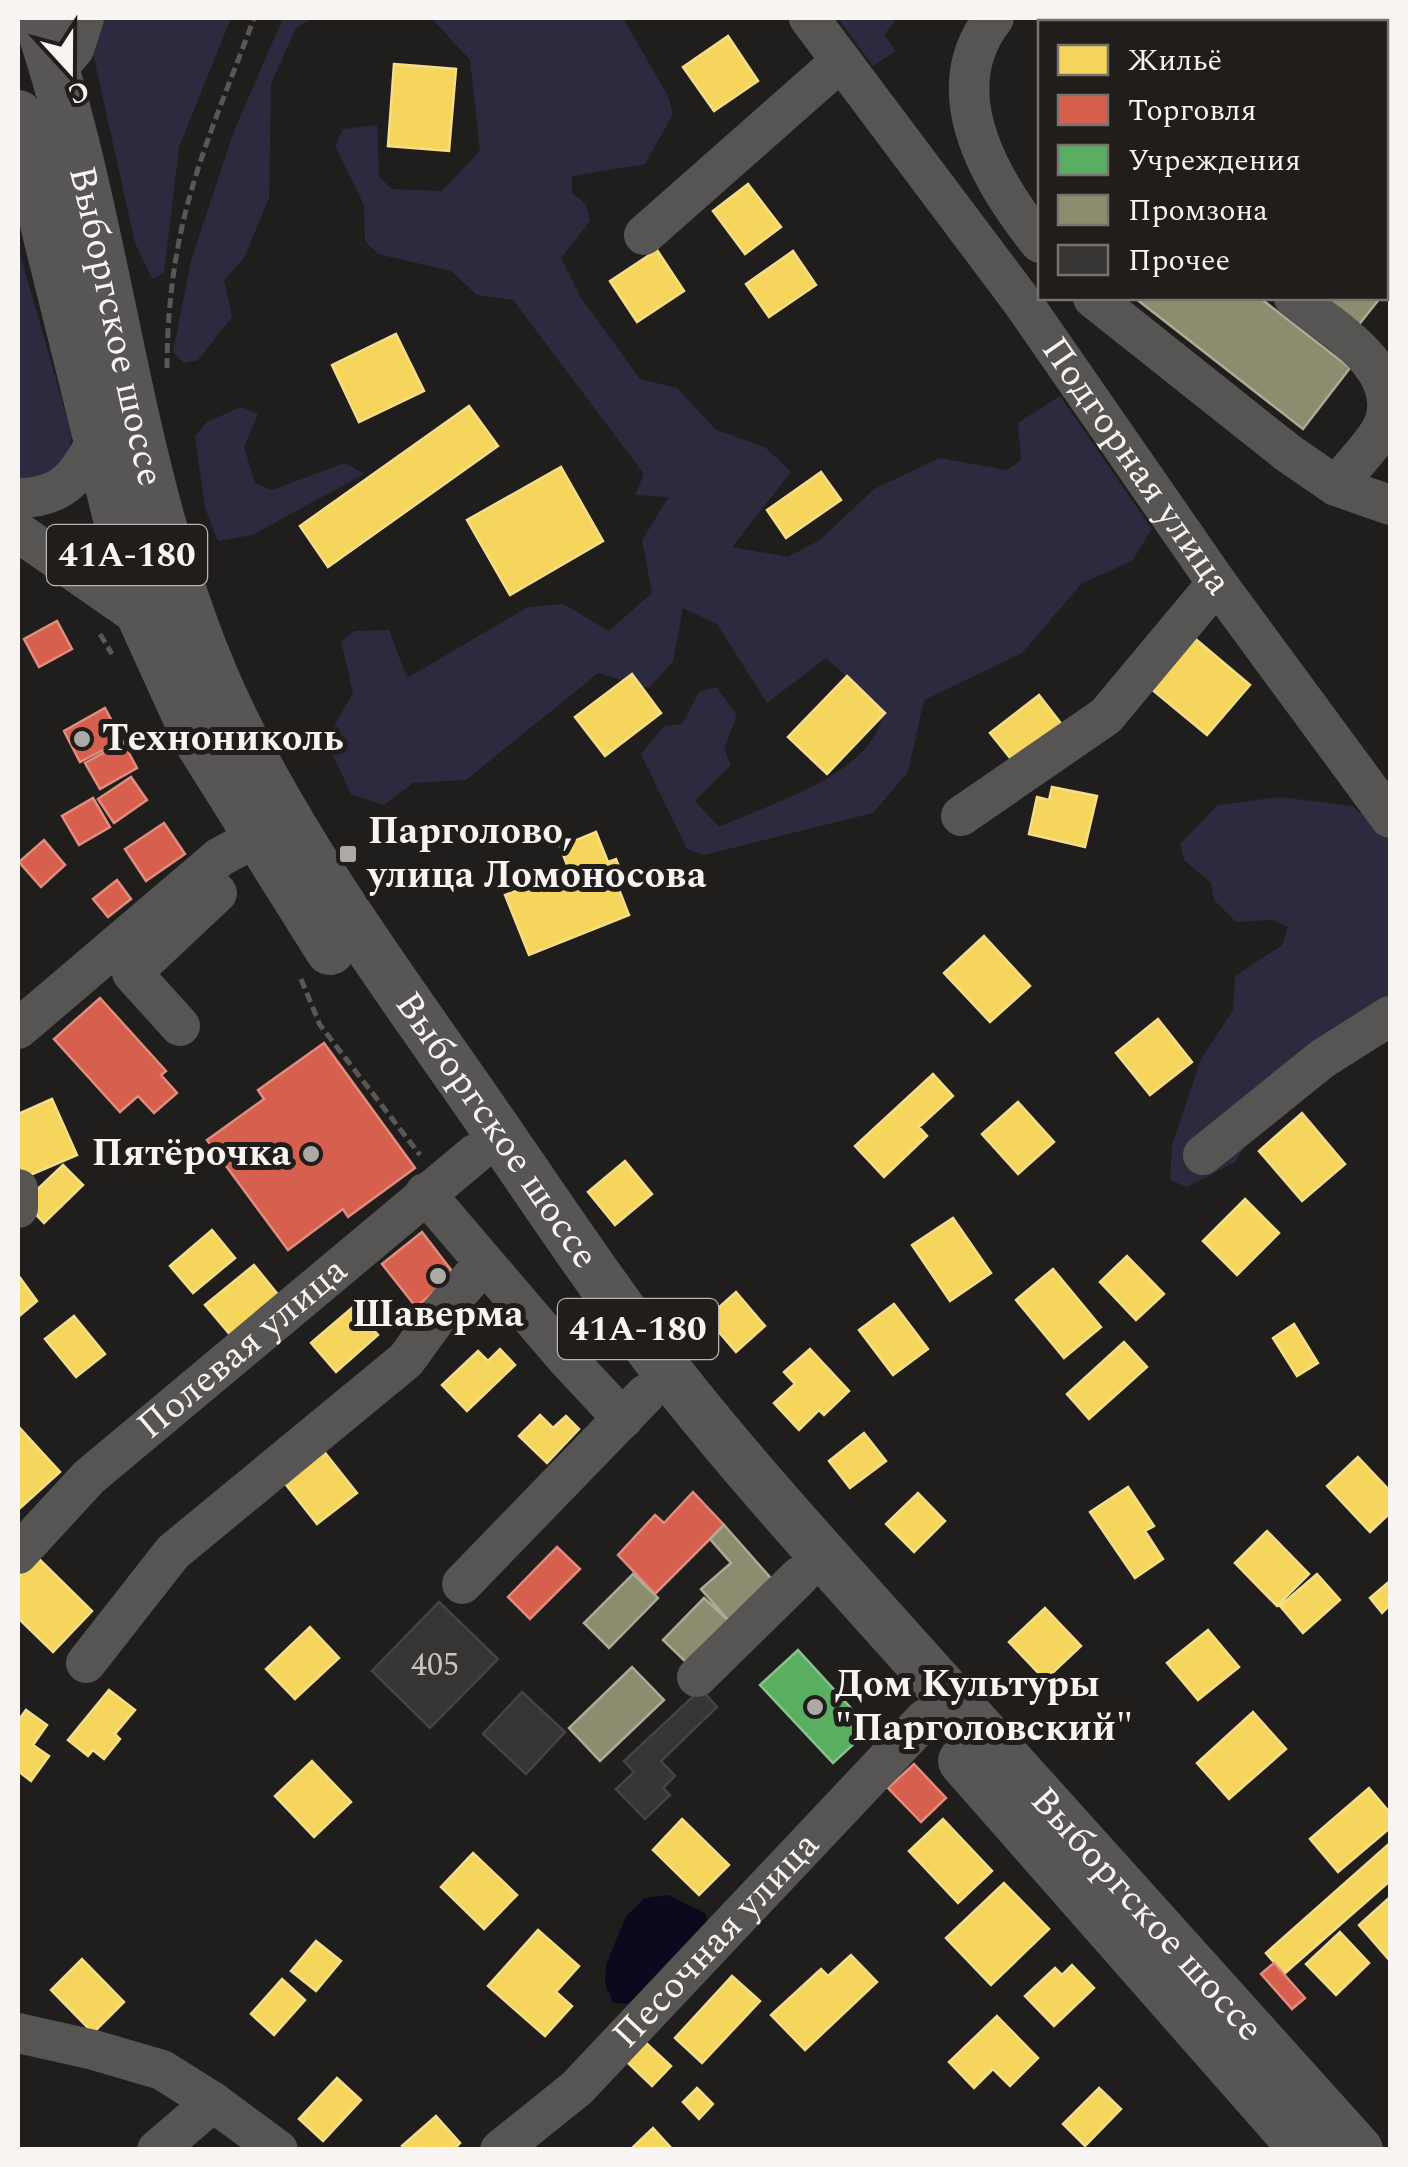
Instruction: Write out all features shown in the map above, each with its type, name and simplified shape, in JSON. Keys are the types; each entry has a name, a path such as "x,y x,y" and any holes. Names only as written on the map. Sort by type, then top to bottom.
{"main road":[{"name":"Выборгское шоссе","path":"38,18 56,70 168,547 234,720 337,901 667,1371 823,1554 1358,2150"},
{"name":"Выборгское шоссе","path":"18,116 143,619 197,738 334,955 447,1176 635,1407 800,1576 1305,2150"}],"street":[{"path":"56,70 74,49 84,18"},
{"name":"Подгорная улица","path":"810,18 1023,303 1217,583 1390,818"},
{"path":"994,18 968,70 972,122 989,168 1016,214 1038,242"},
{"path":"644,235 841,61"},
{"path":"1096,300 1288,453 1336,486 1390,505"},
{"path":"1297,300 1362,352 1384,385 1387,404 1383,426 1336,486"},
{"path":"18,498 40,498 72,481 98,438"},
{"path":"20,539 143,619"},
{"path":"961,816 1106,716 1217,583"},
{"path":"180,1026 132,972 263,847"},
{"path":"18,1028 220,858 263,847"},
{"path":"1203,1155 1322,1060 1390,1016"},
{"path":"447,1176 484,1262 635,1407 462,1584"},
{"name":"Полевая улица","path":"18,1554 88,1477 447,1176"},
{"path":"18,1189 18,1208"},
{"path":"86,1664 172,1552 406,1360 484,1262"},
{"path":"697,1677 800,1576"},
{"name":"Песочная улица","path":"500,2150 577,2088 925,1719"},
{"path":"18,2033 162,2070 278,2150"},
{"path":"157,2150 213,2102"}],"path":[{"path":"166,375 174,269 192,186 254,18"},
{"path":"298,971 320,1025 447,1176"}],"shaded area":[{"path":"97,18 231,18 179,147 164,273 152,279 135,243 91,44"},
{"path":"283,18 312,18 296,28 271,84 269,198 244,258 224,280 232,317 198,360 184,363 173,352 191,261 234,131"},
{"path":"435,18 623,18 668,96 673,114 645,164 572,176 572,193 586,204 590,221 561,258 581,298 640,379 677,388 715,429 766,448 791,472 732,547 788,557 820,540 874,489 940,458 1007,470 1021,460 1018,423 1060,396 1152,529 1132,561 1082,583 1022,653 924,700 908,772 873,813 704,855 687,849 641,754 664,726 682,724 699,692 716,687 737,715 724,749 731,765 695,801 719,827 792,796 843,768 863,751 877,731 883,709 826,658 767,703 717,624 683,608 673,661 649,688 598,673 466,780 413,783 384,805 351,794 326,740 353,693 341,641 355,631 389,630 407,678 528,607 563,604 609,631 652,593 642,540 669,497 635,495 644,474 513,300 477,295 451,271 378,254 365,241 364,205 335,146 343,129 377,125 379,177 392,189 442,191 480,151 470,60"},
{"path":"838,18 897,18 884,35 896,51 873,66"},
{"path":"18,247 72,435 66,465 18,488"},
{"path":"241,407 258,414 244,447 255,483 272,490 345,463 364,474 252,535 218,541 205,508 195,436 207,422"},
{"path":"1279,797 1352,806 1390,837 1390,1030 1303,1055 1235,1162 1187,1187 1170,1180 1172,1145 1201,1059 1233,1010 1235,976 1282,945 1288,927 1272,920 1236,922 1214,900 1211,883 1184,860 1180,844 1218,805"},
{"path":"668,1895 705,1913 708,1920 634,2004 613,2003 605,1984 606,1965 626,1916 645,1898"}],"building: Жильё":[{"path":"728,36 758,81 714,111 683,67"},
{"path":"394,64 456,69 449,151 388,146"},
{"path":"748,184 781,227 745,254 713,211"},
{"path":"657,250 684,291 637,322 610,281"},
{"path":"793,251 816,285 769,317 746,284"},
{"path":"396,334 424,391 359,422 332,365"},
{"path":"469,406 498,446 328,567 300,526"},
{"path":"561,467 603,541 510,595 467,520"},
{"path":"821,472 841,500 786,538 767,510"},
{"path":"1192,636 1250,685 1207,735 1149,687"},
{"path":"632,674 661,713 605,756 575,717"},
{"path":"847,676 885,713 827,774 788,737"},
{"path":"1039,695 1063,726 1015,764 990,733"},
{"path":"1052,787 1097,796 1085,847 1029,834 1037,797 1049,800"},
{"path":"596,832 608,862 616,859 626,884 618,887 629,915 529,955 505,895 569,870 560,847"},
{"path":"984,936 1030,986 990,1022 944,973"},
{"path":"1158,1019 1192,1062 1150,1095 1116,1053"},
{"path":"933,1074 953,1096 919,1127 927,1136 884,1177 855,1146"},
{"path":"52,1099 77,1155 23,1178 18,1165 18,1114"},
{"path":"1018,1102 1054,1142 1018,1174 982,1134"},
{"path":"1302,1113 1345,1164 1302,1201 1259,1151"},
{"path":"625,1161 652,1194 615,1225 588,1192"},
{"path":"63,1165 83,1185 44,1223 24,1202"},
{"path":"1245,1199 1279,1233 1237,1275 1203,1241"},
{"path":"953,1218 991,1273 950,1301 912,1245"},
{"path":"212,1230 235,1258 193,1293 170,1266"},
{"path":"1127,1256 1164,1294 1136,1320 1100,1282"},
{"path":"254,1265 280,1297 232,1337 205,1305"},
{"path":"1053,1269 1101,1327 1064,1358 1016,1300"},
{"path":"18,1275 37,1301 18,1317"},
{"path":"736,1292 765,1326 736,1352 707,1318"},
{"path":"894,1304 928,1349 893,1375 859,1330"},
{"path":"353,1307 378,1335 336,1372 311,1343"},
{"path":"74,1316 105,1354 76,1377 45,1339"},
{"path":"1294,1324 1318,1363 1297,1376 1273,1338"},
{"path":"1124,1342 1147,1367 1089,1419 1067,1394"},
{"path":"500,1349 515,1365 467,1411 442,1385 478,1351 488,1361"},
{"path":"810,1349 849,1391 824,1415 819,1410 799,1430 774,1403 795,1384 784,1372"},
{"path":"540,1415 553,1428 566,1416 579,1429 547,1463 519,1436"},
{"path":"18,1426 60,1472 18,1510"},
{"path":"864,1433 886,1461 850,1488 829,1461"},
{"path":"322,1449 357,1493 317,1524 283,1481"},
{"path":"1358,1457 1390,1491 1390,1513 1370,1532 1327,1486"},
{"path":"1128,1487 1154,1526 1145,1531 1163,1559 1135,1578 1090,1512"},
{"path":"918,1493 945,1521 914,1552 886,1524"},
{"path":"1267,1531 1309,1574 1277,1606 1235,1563"},
{"path":"37,1557 92,1611 53,1652 18,1618 18,1577"},
{"path":"1317,1574 1340,1600 1303,1633 1280,1606"},
{"path":"1390,1581 1390,1605 1382,1613 1370,1598"},
{"path":"1045,1608 1081,1646 1045,1680 1009,1642"},
{"path":"310,1627 339,1658 295,1699 266,1669"},
{"path":"1208,1630 1239,1667 1198,1700 1167,1663"},
{"path":"109,1690 135,1710 115,1734 120,1739 104,1759 93,1750 88,1756 68,1740"},
{"path":"26,1710 47,1725 33,1745 49,1756 31,1781 18,1771 18,1721"},
{"path":"1253,1712 1286,1749 1229,1799 1197,1763"},
{"path":"312,1761 351,1802 314,1837 275,1796"},
{"path":"1369,1788 1390,1813 1390,1828 1338,1872 1310,1839"},
{"path":"682,1819 729,1865 699,1895 653,1850"},
{"path":"943,1819 992,1871 958,1903 909,1851"},
{"path":"1390,1843 1390,1881 1284,1974 1266,1953"},
{"path":"473,1853 517,1895 484,1929 441,1887"},
{"path":"1004,1883 1049,1929 991,1985 946,1938"},
{"path":"1390,1897 1390,1961 1359,1925"},
{"path":"538,1930 579,1966 556,1992 572,2006 545,2036 488,1986"},
{"path":"1340,1932 1369,1963 1336,1995 1306,1964"},
{"path":"316,1941 341,1961 316,1991 291,1971"},
{"path":"851,1955 877,1982 805,2050 771,2015 821,1969 828,1976"},
{"path":"82,1959 124,2002 93,2033 51,1990"},
{"path":"1072,1965 1094,1988 1054,2026 1025,1996 1055,1968 1062,1975"},
{"path":"732,1976 760,2001 702,2063 675,2038"},
{"path":"282,1979 305,2000 274,2035 251,2014"},
{"path":"997,2016 1038,2058 1010,2086 993,2069 974,2088 949,2062"},
{"path":"645,2042 671,2066 652,2086 626,2061"},
{"path":"337,2078 361,2100 323,2141 299,2119"},
{"path":"697,2088 713,2104 699,2119 683,2102"},
{"path":"1099,2088 1121,2109 1085,2146 1063,2124"},
{"path":"436,2116 460,2143 453,2150 405,2150 402,2146"},
{"path":"653,2128 673,2150 630,2150"}],"building: Торговля":[{"path":"57,621 72,649 39,667 24,639"},
{"path":"105,708 122,740 80,762 64,731"},
{"path":"123,742 137,768 100,789 85,763"},
{"path":"131,777 147,800 114,823 98,799"},
{"path":"93,798 110,827 79,845 62,816"},
{"path":"164,823 185,854 146,881 125,849"},
{"path":"44,840 65,865 41,887 19,862"},
{"path":"117,880 131,899 108,917 93,899"},
{"path":"100,998 166,1071 161,1075 177,1093 154,1113 138,1096 120,1112 54,1039"},
{"name":"Пятёрочка","path":"324,1043 415,1168 348,1217 343,1209 288,1250 207,1140 264,1099 258,1090"},
{"path":"422,1232 455,1275 416,1307 382,1264"},
{"path":"693,1492 724,1525 655,1594 618,1555 655,1515 664,1523"},
{"path":"557,1547 580,1569 530,1619 508,1597"},
{"path":"914,1764 946,1798 921,1822 888,1788"},
{"path":"1274,1963 1305,1998 1292,2009 1261,1974"}],"building: Учреждения":[{"name":"Дом Культуры \"Парголовский\"","path":"798,1650 870,1729 833,1763 760,1685"}],"building: Промзона":[{"path":"1388,70 1390,72 1388,232"},
{"path":"1388,233 1390,235 1388,288"},
{"path":"1138,300 1263,300 1350,368 1303,429"},
{"path":"1323,300 1378,300 1357,327"},
{"path":"724,1525 776,1584 731,1623 701,1589 731,1563 710,1539"},
{"path":"633,1574 658,1598 609,1648 584,1623"},
{"path":"704,1598 731,1623 690,1666 663,1640"},
{"path":"632,1667 664,1700 600,1761 569,1728"}],"building: Прочее":[{"path":"439,1602 498,1659 430,1728 372,1671"},
{"path":"701,1689 717,1707 661,1761 675,1776 663,1788 670,1795 645,1819 616,1789 634,1772 624,1761"},
{"path":"522,1692 565,1732 526,1774 483,1734"}],"place":[{"name":"Технониколь","path":"82,739"},
{"name":"Парголово, улица Ломоносова","path":"348,854"},
{"name":"Пятёрочка","path":"311,1154"},
{"name":"Шаверма","path":"438,1276"},
{"name":"Дом Культуры \"Парголовский\"","path":"815,1707"}]}
